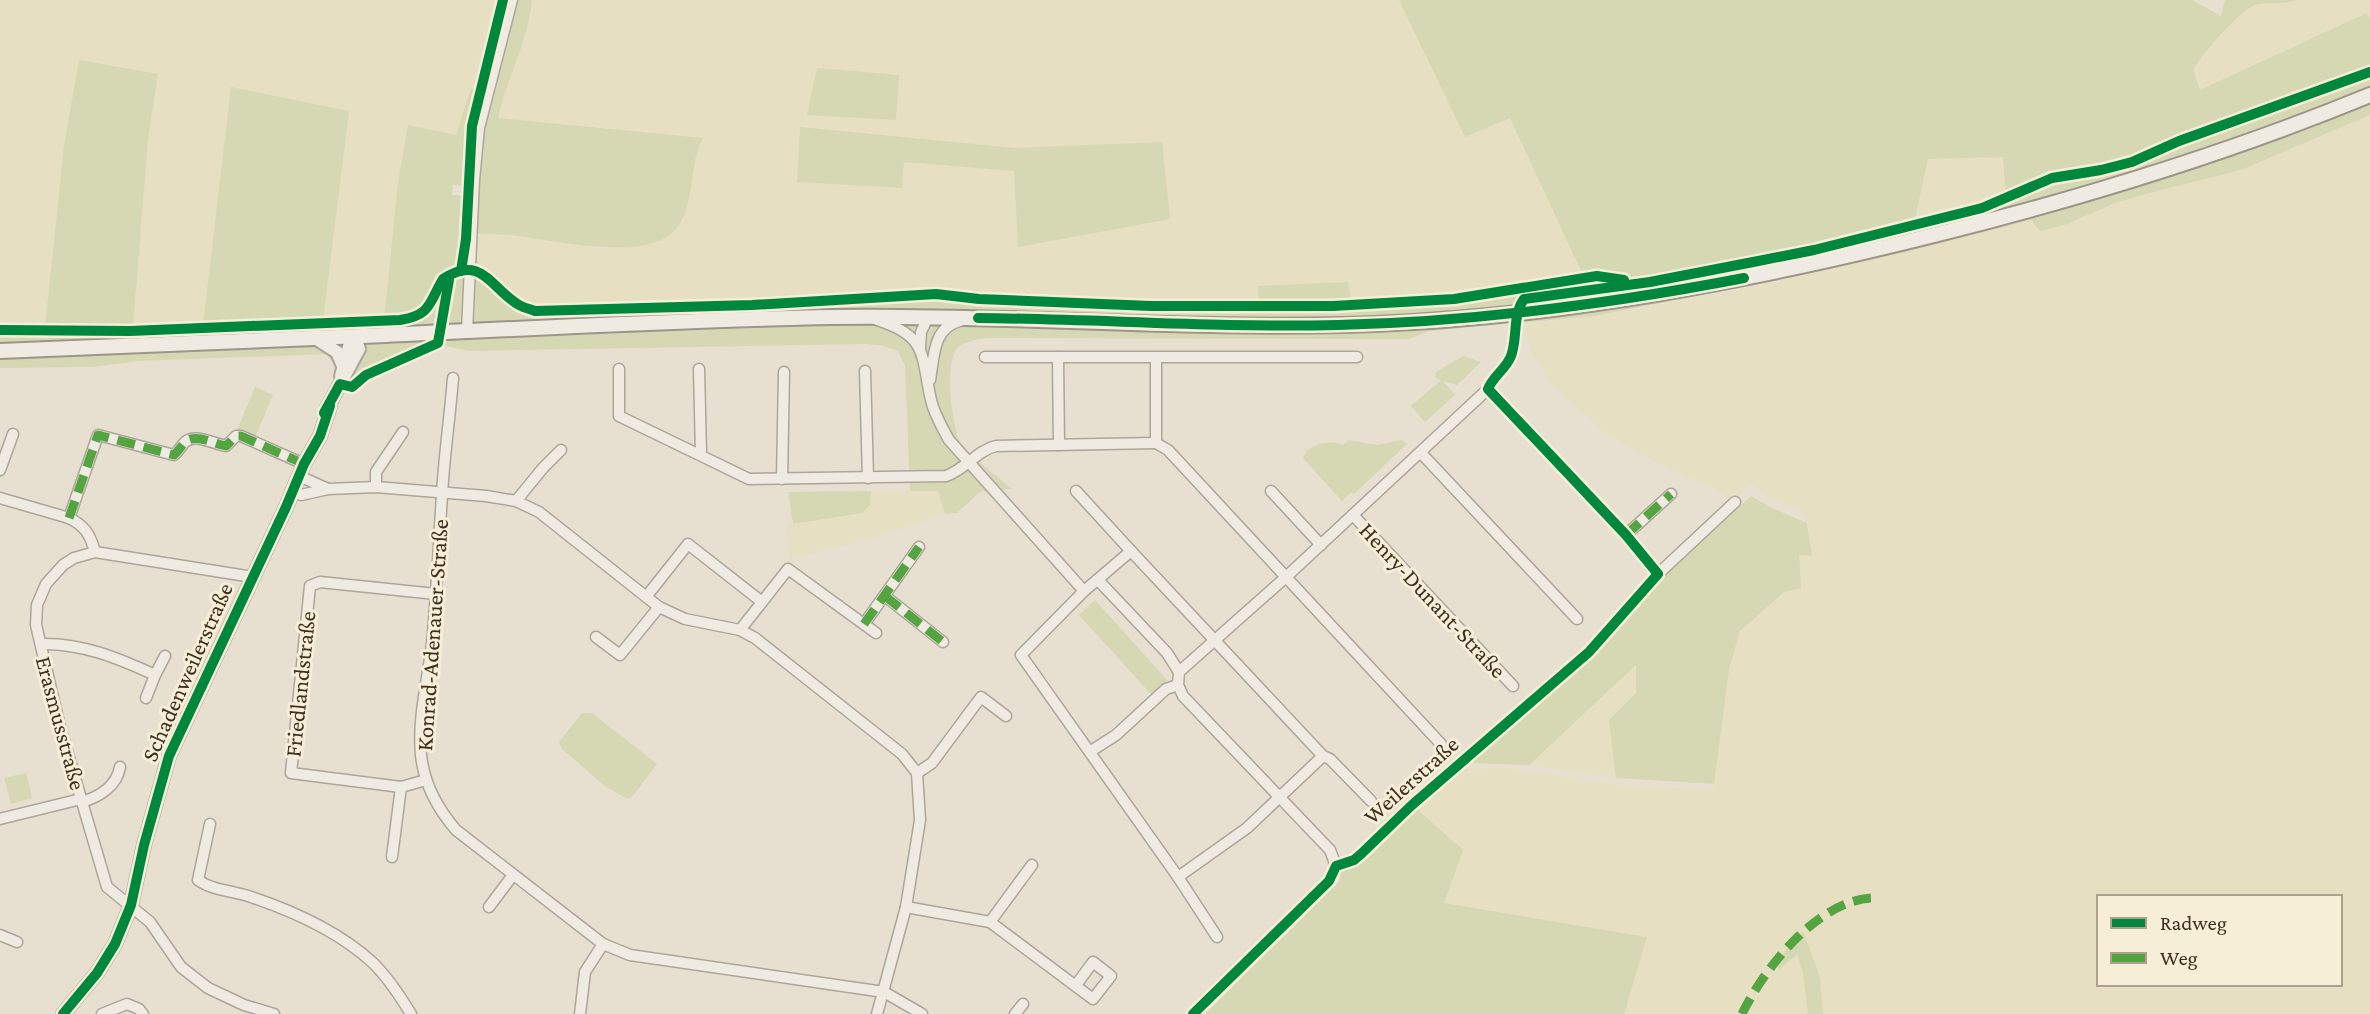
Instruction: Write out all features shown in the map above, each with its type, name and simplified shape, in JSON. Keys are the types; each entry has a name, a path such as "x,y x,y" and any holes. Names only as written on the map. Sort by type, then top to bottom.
{"main road":[{"path":"0,351 864,317 1211,326 1351,325 1482,317 1641,298 1817,264 2029,211 2234,147 2370,95"}],"street":[{"path":"467,331 479,128 512,0"},
{"path":"864,317 902,330 920,348"},
{"path":"928,317 934,328 935,351"},
{"path":"928,317 921,332 920,348 932,403 949,440 1084,591"},
{"path":"929,384 935,351 944,328 951,323 978,318"},
{"path":"315,338 337,352 349,364 382,335"},
{"name":"Schadenweilerstraße","path":"63,1014 107,958 131,905 147,832 169,756 286,507 291,491 320,436 330,405 349,364 359,349 354,336"},
{"path":"985,357 1356,357"},
{"path":"1058,357 1059,445"},
{"path":"1156,358 1156,443"},
{"path":"619,369 619,416 749,479 946,476 993,447 1156,443 1168,450 1441,744"},
{"path":"699,369 701,454"},
{"path":"864,371 868,478"},
{"path":"782,479 785,372"},
{"name":"Konrad-Adenauer-Straße","path":"453,379 421,753 432,795 456,830 603,944 630,955 884,992 922,1014"},
{"path":"1179,672 1286,578 1488,389 1644,557"},
{"path":"376,487 376,472 403,432"},
{"path":"0,470 13,435"},
{"path":"69,518 98,435 174,455 186,441 198,438 226,446 236,436 241,436 301,470 328,489"},
{"path":"516,501 561,450"},
{"path":"1420,453 1577,619"},
{"path":"291,491 301,495 328,489 376,487 516,501 539,512 659,607 685,620 740,630 755,638 882,736 902,754 917,774 920,820 906,907 877,1014"},
{"path":"1076,491 1214,642 1323,756 1330,758 1371,801"},
{"path":"1270,491 1321,545"},
{"path":"1626,535 1671,494"},
{"path":"0,498 69,518 85,528 95,552 253,577"},
{"name":"Weilerstraße","path":"1193,1014 1328,881 1336,866 1362,854 1412,805 1589,652 1658,574 1735,502"},
{"name":"Henry-Dunant-Straße","path":"1353,515 1513,686"},
{"path":"646,597 688,544 762,602"},
{"path":"864,624 919,547"},
{"path":"1131,551 1084,591 1021,655 1091,751 1217,937"},
{"name":"Erasmusstraße","path":"95,552 74,558 63,565 46,584 37,605 36,625 60,727 107,887 150,922 181,967 208,988 244,1005 274,1014"},
{"path":"740,630 788,569 876,633"},
{"path":"1098,580 1167,653 1179,672 1178,685 1183,696 1330,850 1336,866"},
{"name":"Friedlandstraße","path":"426,780 401,787 291,774 310,586 320,582 436,594"},
{"path":"885,596 943,642"},
{"path":"596,637 620,655 659,607"},
{"name":"Erasmusstraße","path":"41,644 65,643 90,649 155,675"},
{"path":"146,698 165,656"},
{"path":"1091,751 1116,735 1166,689 1178,685"},
{"path":"917,774 932,764 981,697 1006,716"},
{"path":"1178,877 1247,828 1323,756"},
{"name":"Erasmusstraße","path":"82,800 101,795 116,778 120,767"},
{"path":"392,857 401,787"},
{"path":"0,819 82,800"},
{"path":"210,824 198,880 207,886 223,888 270,903 339,938 372,962 393,986 411,1014"},
{"path":"990,922 1032,865"},
{"path":"489,907 513,875"},
{"path":"906,907 990,922 1076,985"},
{"path":"0,935 17,942"},
{"path":"580,1014 585,972 603,944"},
{"path":"102,1014 127,1004 139,1009 143,1014"},
{"path":"1015,1014 1023,1004"}],"shaded area":[{"path":"0,0 501,0 480,82 470,91 456,135 409,125 388,264 384,319 323,321 338,191 215,219 203,325 133,327 148,139 158,74 79,60 64,146 45,327 0,326"},
{"path":"532,0 1399,0 1465,137 1510,118 1582,273 1499,290 1351,302 1348,282 1258,286 1259,305 997,297 936,290 785,299 537,308 521,302 476,263 476,233 600,248 654,243 676,230 696,150 703,138 498,118 502,98 531,18","holes":["800,128 1015,148 1161,142 1018,247 1015,171 904,162 902,188 797,182"]},
{"path":"2296,0 2370,0 2370,19 2367,13 2200,91 2193,70 2199,58 2232,22 2256,4 2288,4"},
{"path":"2370,115 2370,1014 1624,1014 1646,937 1443,903 1412,805 1457,766 1463,769 1507,768 1617,785 1713,790 1729,669 1740,631 1784,592 1799,554 1812,556 1807,516 1793,507 1767,496 1750,483 1735,502 1716,489 1658,464 1604,432 1550,382 1533,354 1527,338 1526,324 1595,316 1736,290 1906,252 2031,220 2067,224 2115,203 2241,170"},
{"path":"2003,157 2006,198 1982,208 1914,225 1928,159"},
{"path":"871,491 939,491 945,514 870,539 790,559 786,525 862,513 870,505"},
{"path":"1637,664 1636,693 1609,720 1616,778 1529,765"}],"green space":[{"path":"512,0 532,0 527,30 498,118 703,138 695,160 687,208 676,229 662,239 644,245 597,247 510,235 472,233 479,128"},
{"path":"1399,0 2192,0 2221,16 2225,0 2296,0 2258,4 2232,22 2193,70 2200,90 2367,13 2370,19 2370,115 2241,170 2115,203 2067,224 2040,231 2031,220 1807,274 1595,316 1429,331 1409,339 986,338 970,341 956,350 951,369 950,395 957,432 968,452 1012,489 981,491 957,513 945,514 938,491 910,491 905,366 898,351 884,346 867,344 469,351 431,343 363,373 350,384 326,354 138,361 92,367 0,368 0,326 45,327 64,146 79,60 158,74 148,139 133,327 203,325 231,87 349,111 323,321 384,319 398,183 408,125 456,135 470,91 480,82 465,186 453,185 452,195 465,196 459,265 476,263 521,302 537,308 785,299 936,290 997,297 1259,304 1258,286 1348,282 1351,301 1499,290 1582,273 1510,118 1465,137","holes":["2003,157 2006,198 1982,208 1914,224 1928,159"]},
{"path":"817,68 899,75 896,120 807,115"},
{"path":"800,127 1015,148 1162,142 1170,219 1018,247 1014,171 904,162 902,188 797,182"},
{"path":"1463,356 1481,362 1457,385 1443,381 1455,395 1425,422 1411,406 1441,380 1435,377 1436,372"},
{"path":"255,387 273,395 255,438 237,430"},
{"path":"1348,440 1377,445 1402,440 1407,444 1354,494 1351,492 1342,501 1303,458 1307,450 1316,446 1329,442 1343,445"},
{"path":"871,491 870,505 862,513 793,524 788,492"},
{"path":"1751,496 1807,523 1812,556 1799,555 1801,588 1784,592 1740,631 1729,669 1714,784 1616,778 1609,720 1636,693 1636,665 1529,765 1472,763 1605,644 1664,577"},
{"path":"1095,600 1167,680 1151,694 1079,615"},
{"path":"582,713 592,713 657,764 631,798 627,799 605,786 562,749 559,742"},
{"path":"26,773 32,798 11,804 4,778"},
{"path":"1412,805 1463,850 1444,903 1647,937 1624,1014 1205,1014 1339,882 1341,877 1336,866 1354,860"},
{"path":"1803,931 1820,977 1823,1014 1808,1014 1803,973 1797,954 1780,969 1774,964"}],"marked path":[{"path":"69,518 98,435 174,455 189,440 200,439 226,446 236,436 241,436 304,464"},
{"path":"1626,535 1671,494"},
{"path":"864,624 919,547"},
{"path":"885,596 943,642"},
{"path":"1742,1014 1764,976 1796,938 1835,909 1855,901 1876,898"}],"cycle path":[{"path":"461,271 466,239 472,126 503,0"},
{"path":"1193,1014 1329,881 1336,866 1354,860 1412,805 1589,652 1658,574 1626,535 1488,389 1511,356 1516,319 1524,299 1650,282 1814,250 1982,208 2052,178 2132,162 2179,141 2370,72"},
{"path":"0,330 130,331 400,320 424,311 443,279 467,270 485,276 509,298 535,311 752,305 936,294 979,299 1151,306 1333,306 1454,299 1597,276 1624,280"},
{"path":"978,318 1248,325 1389,323 1542,310 1744,278"},
{"path":"324,413 340,384 352,387 366,375 438,343 449,280"},
{"path":"63,1014 97,973 115,944 131,905 144,845 169,756 304,464 320,436 330,406"}]}
